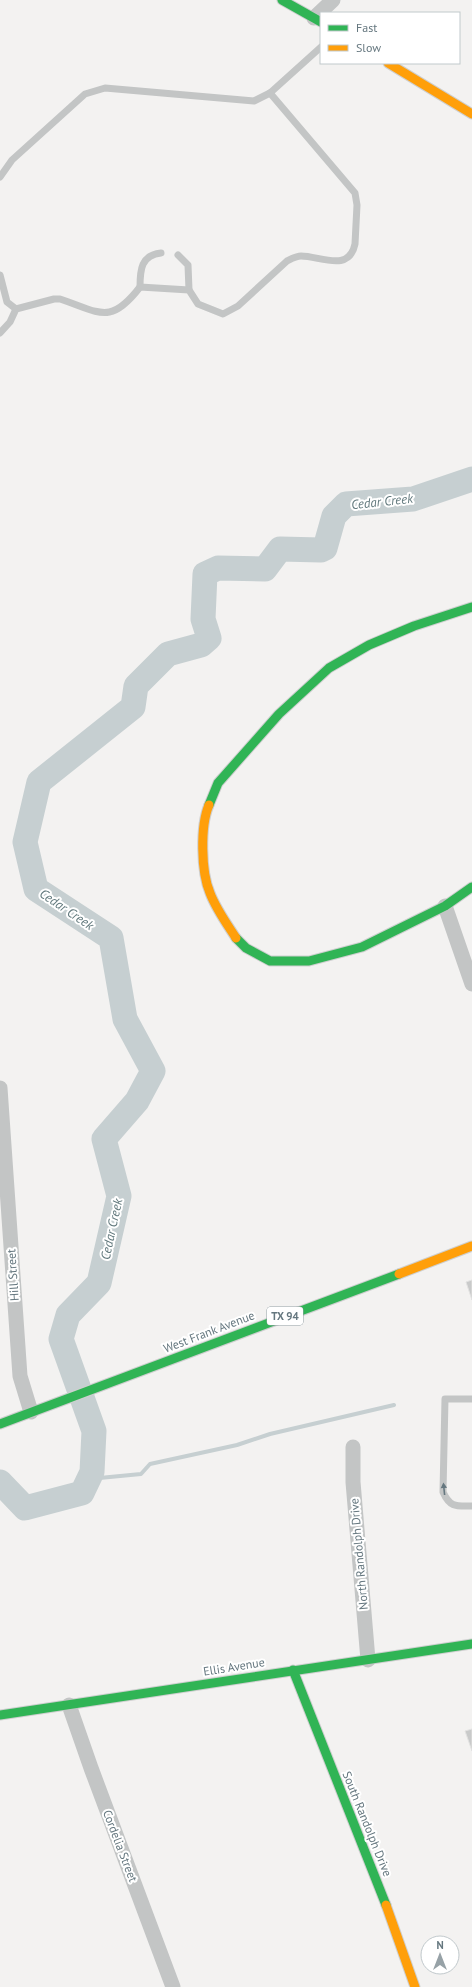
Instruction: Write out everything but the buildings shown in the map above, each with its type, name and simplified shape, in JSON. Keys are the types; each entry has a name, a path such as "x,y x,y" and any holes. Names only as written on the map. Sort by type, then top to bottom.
{"street":[{"path":"282,0 318,20"},
{"path":"324,12 333,0"},
{"path":"390,64 472,114"},
{"path":"472,607 414,626 369,645 329,668 279,714 218,783 205,814 203,856 209,892 238,941 246,948 270,961 309,962 338,955 382,939 445,906 472,887"},
{"path":"445,906 472,984"},
{"name":"Hill Street","path":"0,1088 4,1216 20,1376 31,1412"},
{"name":"West Frank Avenue","path":"0,1424 472,1246"},
{"name":"North Randolph Drive","path":"353,1447 353,1482 368,1660"},
{"name":"Ellis Avenue","path":"0,1715 472,1644"},
{"name":"South Randolph Drive","path":"293,1670 382,1895 415,1987"},
{"name":"Cordelia Street","path":"69,1705 173,1987"}],"lane":[{"path":"0,177 12,160 85,94 97,88 128,89 254,100 270,93 320,48"},
{"path":"178,255 188,265 189,290 198,304 222,314 238,306 287,261 300,256 308,256 337,262 347,258 354,249 357,205 355,193 270,93"},
{"path":"16,309 54,299 60,299 109,313 121,308 140,287 141,267 146,259 153,254 161,254"},
{"path":"0,275 7,302 16,309"},
{"path":"140,287 189,290"},
{"path":"0,333 10,322 16,309"},
{"path":"472,1400 445,1399 443,1492 447,1500 455,1506 472,1506"}],"waterway":[{"name":"Cedar Creek","path":"0,1482 25,1508 82,1493 92,1472 94,1431 61,1339 68,1315 99,1283 119,1196 104,1139 137,1101 153,1071 125,1019 111,938 36,889 25,842 39,782 133,707 136,686 168,654 201,645 209,638 203,619 205,574 218,568 265,569 280,549 321,550 325,548 334,516 346,504 413,499 472,479"},
{"path":"89,1479 141,1474 150,1464 237,1445 270,1434 394,1405"}],"traffic: fast":[{"path":"282,0 320,21"},
{"path":"209,805 218,783 279,714 329,668 369,645 414,626 472,607"},
{"path":"236,938 246,948 270,961 309,961 362,947 445,906 472,887"},
{"path":"0,1424 399,1274"},
{"path":"0,1715 472,1644"},
{"path":"293,1670 386,1905"}],"traffic: slow":[{"path":"390,64 472,114"},
{"path":"209,805 206,814 203,837 203,861 207,884 212,899 236,938"},
{"path":"399,1274 472,1246"},
{"path":"386,1905 415,1987"}]}
